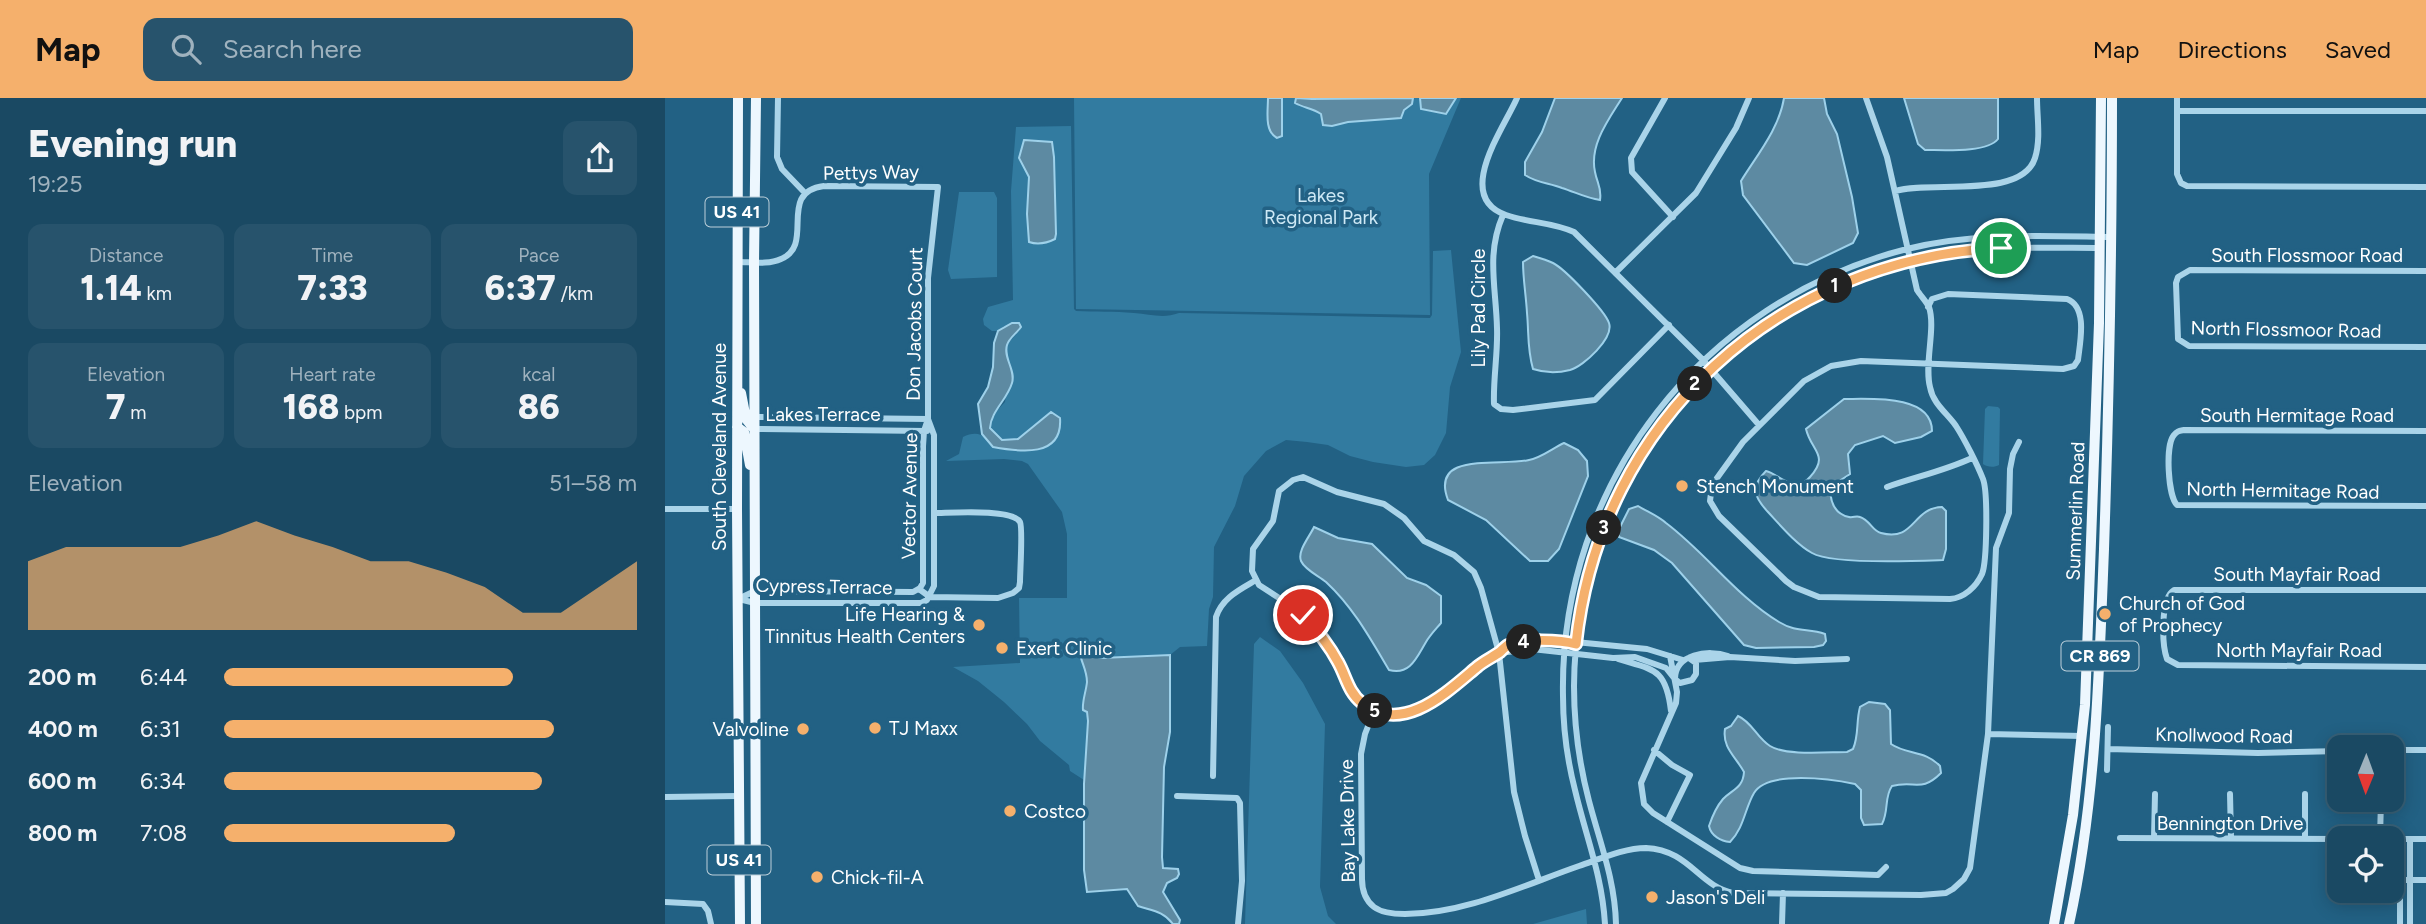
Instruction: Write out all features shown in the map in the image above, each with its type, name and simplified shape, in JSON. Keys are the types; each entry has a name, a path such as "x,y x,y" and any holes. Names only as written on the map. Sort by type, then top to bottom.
{"main road":[{"name":"South Cleveland Avenue","path":"738,98 739,796"},
{"name":"South Cleveland Avenue","path":"754,98 756,924"},
{"name":"Summerlin Road","path":"2069,924 2085,834 2096,735 2111,343 2101,98"},
{"name":"Summerlin Road","path":"2106,237 2112,98"},
{"name":"Summerlin Road","path":"2054,924 2073,815 2083,736 2106,248"},
{"path":"737,375 746,419 754,429"},
{"path":"737,427 744,432 754,486"},
{"name":"US 41","path":"739,796 740,924"}],"street":[{"name":"Pettys Way","path":"778,98 777,157 782,169 806,193"},
{"path":"1517,98 1484,164 1481,178 1483,192 1489,203 1503,215 1563,227 1574,232 1703,360 1759,425"},
{"path":"1665,98 1631,158 1632,172 1673,217"},
{"path":"1615,273 1673,217 1709,175 1736,128 1749,98"},
{"path":"1866,98 1895,191 1917,290 1929,307"},
{"path":"1895,191 1919,186 1946,188 2000,184 2019,178 2033,163 2036,154 2037,98"},
{"path":"2177,98 2177,174 2181,183 2187,186 2426,187"},
{"path":"2177,111 2426,111"},
{"name":"Pettys Way","path":"737,262 754,263 783,259 793,250 797,237 799,205 806,193 824,186 938,187"},
{"name":"Don Jacobs Court","path":"928,419 928,282 938,187"},
{"name":"Lily Pad Circle","path":"1503,215 1493,245 1492,262 1497,331 1494,404 1501,410 1542,408 1595,400 1604,394 1669,325"},
{"path":"1605,924 1596,860 1575,790 1567,746 1563,695 1564,652 1572,595 1593,525 1611,484 1646,425 1672,392 1738,330 1795,292 1856,264 1909,248 1980,237 2106,237"},
{"path":"1616,924 1614,890 1607,857 1589,801 1578,747 1574,701 1575,653 1591,566 1618,495 1638,458 1662,423 1710,368 1757,330 1808,298 1864,274 1910,260 1980,249 2106,248"},
{"name":"South Flossmoor Road","path":"2177,309 2178,276 2189,271 2426,271"},
{"path":"1929,307 1929,365 1929,384 1934,400 1956,426 1983,479 1986,498 1983,571 1964,595 1940,600 1819,597 1794,587 1719,516 1710,501 1712,485 1743,442 1804,381 1831,366 1861,361 1929,365 2069,369 2078,360 2080,312 2074,301 1948,294 1932,299 1929,307"},
{"name":"North Flossmoor Road","path":"2177,309 2178,340 2189,346 2426,346"},
{"name":"Lakes Terrace","path":"754,417 928,419"},
{"name":"Vector Avenue","path":"920,589 923,583 924,431 928,419"},
{"name":"Vector Avenue","path":"928,419 933,431 934,513 934,586 929,598"},
{"name":"Lakes Terrace","path":"754,429 933,431"},
{"name":"South Hermitage Road","path":"2170,468 2172,439 2177,432 2184,430 2426,431"},
{"name":"Bay Lake Drive","path":"1374,711 1364,734 1361,754 1361,879 1363,892 1370,903 1380,910 1394,914 1435,912 1508,892 1596,860 1641,848 1681,859 1695,868 1712,885 1726,892 1945,893 1960,883 1970,868 1989,734 1995,556 2009,513 2012,458 2019,442"},
{"path":"1887,486 1929,472 1943,471 1972,458"},
{"name":"North Hermitage Road","path":"2170,468 2173,500 2177,505 2183,506 2426,506"},
{"path":"1539,880 1514,792 1499,653 1478,579 1465,562 1424,541 1404,518 1384,504 1337,492 1308,478 1293,480 1279,491 1273,521 1252,549 1251,564 1255,580 1264,589 1296,609 1316,630 1339,662 1351,691 1374,711 1391,715 1416,710 1452,690 1477,667 1499,653 1507,645 1517,643 1565,641 1647,649 1689,659 1719,653 1730,657 1795,661 1847,659"},
{"path":"665,509 737,509"},
{"name":"Cypress Terrace","path":"738,599 755,603 921,603 929,598 1006,597 1019,588 1021,525 1015,517 998,513 934,513"},
{"path":"1213,775 1216,617 1219,607 1234,593 1255,580"},
{"path":"920,589 929,598"},
{"name":"Cypress Terrace","path":"738,599 755,591 913,592 920,589"},
{"name":"South Mayfair Road","path":"2171,664 2165,653 2164,602 2168,593 2180,589 2426,590"},
{"path":"1499,653 1532,649 1575,653 1613,658 1648,667 1655,671 1667,688 1671,713"},
{"path":"1670,656 1675,679"},
{"path":"1613,658 1635,657 1656,664 1666,668 1675,679 1686,683 1692,680 1697,668 1689,659"},
{"path":"1689,659 1675,670 1676,703 1641,782 1644,804 1653,813 1741,868 1753,871 1878,875 1887,867"},
{"name":"North Mayfair Road","path":"2171,664 2426,667"},
{"path":"2107,770 2108,727"},
{"path":"1989,734 2083,736"},
{"name":"Knollwood Road","path":"2108,749 2258,753 2327,751"},
{"path":"1654,750 1690,775 1667,822"},
{"path":"2405,750 2426,750"},
{"path":"2154,838 2155,794"},
{"path":"2230,794 2231,838"},
{"path":"2305,794 2305,839"},
{"path":"665,797 739,796"},
{"path":"1177,796 1220,796 1237,798 1240,803 1242,881 1238,924"},
{"name":"Bennington Drive","path":"2120,838 2327,839"},
{"path":"2404,839 2426,839"},
{"path":"2410,839 2410,924"},
{"path":"2404,880 2426,880"},
{"path":"1782,924 1783,893"},
{"path":"665,902 703,904 711,924"},
{"path":"2398,903 2400,924"}],"green space":[{"name":"Lakes Regional Park","path":"1074,98 1461,98 1429,174 1430,315 1076,309"},
{"path":"1071,126 1076,311 1162,316 1179,313 1430,318 1433,251 1451,250 1461,352 1450,387 1446,433 1435,455 1424,465 1406,467 1373,462 1350,456 1328,445 1307,442 1286,440 1266,451 1244,476 1235,506 1214,547 1213,597 1209,609 1207,646 1180,647 1170,655 1100,658 1088,654 1080,657 1087,680 1084,701 1088,721 1084,780 1070,771 1069,765 1040,741 1004,702 978,681 953,667 1020,663 1019,598 1067,598 1067,534 1062,512 1028,464 1004,459 946,461 959,454 963,437 972,434 987,439 1052,444 1055,440 1051,412 1018,439 1002,440 990,428 991,417 1005,402 1010,363 1007,344 1020,330 1004,326 998,331 992,331 984,325 983,319 988,307 1013,300 1011,191 1016,127","holes":["1051,142 1054,157 1056,234 1028,189 1029,177"]},
{"path":"959,192 994,192 997,198 997,277 951,279 948,270"},
{"path":"1988,406 2000,409 1999,465 1993,467 1983,464 1985,409"},
{"path":"1260,637 1280,651 1303,683 1325,724 1320,887 1328,916 1336,924 1245,924 1254,644"},
{"path":"1586,909 1587,924 1533,924"}],"shaded area":[{"path":"1268,98 1282,98 1282,136 1277,138 1268,126"},
{"path":"1296,98 1413,98 1412,104 1404,110 1401,118 1348,122 1332,126 1323,125 1321,114 1295,103"},
{"path":"1420,98 1456,98 1446,114 1421,109"},
{"path":"1555,98 1622,98 1597,142 1594,162 1600,200 1525,175 1525,162 1542,132"},
{"path":"1784,98 1824,98 1827,114 1837,134 1858,233 1853,243 1807,265 1794,263 1743,195 1741,181 1772,131"},
{"path":"1904,98 1998,98 1998,139 1985,147 1975,149 1925,150 1918,144"},
{"path":"1024,140 1052,142 1056,234 1055,239 1046,242 1029,242 1029,177 1019,158"},
{"path":"1533,256 1553,263 1566,273 1593,300 1609,323 1607,336 1597,351 1570,370 1551,372 1533,369 1523,262"},
{"path":"1012,323 1019,323 1021,327 1009,340 1006,350 1012,383 993,416 990,428 1002,440 1018,439 1051,412 1060,418 1055,440 1047,446 1027,451 993,447 982,434 978,404 988,387 998,331"},
{"path":"1844,399 1883,399 1911,405 1922,410 1929,419 1932,431 1921,437 1895,443 1883,436 1855,445 1848,454 1850,474 1830,487 1834,506 1844,515 1866,520 1878,532 1892,535 1901,533 1932,509 1942,507 1946,511 1946,549 1943,560 1876,561 1823,557 1812,553 1794,540 1760,502 1756,487 1766,471 1784,481 1799,484 1816,470 1819,458 1806,429"},
{"path":"1564,443 1578,450 1587,461 1588,476 1559,549 1548,561 1530,561 1486,520 1448,500 1445,484 1449,474 1458,467 1529,460"},
{"path":"1638,506 1660,518 1681,535 1763,612 1791,628 1825,634 1826,641 1823,645 1814,647 1756,648 1744,645 1672,563 1654,550 1619,537 1618,531 1629,509"},
{"path":"1314,527 1338,538 1372,544 1407,578 1426,585 1441,596 1441,623 1408,668 1389,670 1345,602 1301,561 1301,553"},
{"path":"1080,654 1101,658 1170,655 1170,732 1164,767 1162,857 1163,868 1178,869 1179,874 1167,883 1163,892 1180,920 1179,924 1173,924 1161,914 1138,906 1127,889 1087,892 1084,870 1084,784 1088,721 1083,707 1087,682"},
{"path":"1869,702 1885,704 1890,710 1891,744 1928,757 1940,766 1941,773 1928,783 1892,786 1882,824 1864,825 1861,818 1861,790 1855,784 1801,778 1772,781 1761,786 1754,793 1738,831 1730,842 1712,833 1709,826 1717,808 1723,799 1740,785 1743,777 1744,772 1728,747 1725,736 1725,729 1731,726 1738,716 1747,722 1765,743 1777,749 1807,753 1847,752 1853,749 1855,744 1860,707"}],"place":[{"name":"Stench Monument","path":"1682,486"},
{"name":"Church of God of Prophecy","path":"2105,614"},
{"name":"Life Hearing & Tinnitus Health Centers","path":"979,625"},
{"name":"Exert Clinic","path":"1002,648"},
{"name":"TJ Maxx","path":"875,728"},
{"name":"Valvoline","path":"803,729"},
{"name":"Costco","path":"1010,811"},
{"name":"Chick-fil-A","path":"817,877"},
{"name":"Jason's Deli","path":"1652,897"}],"route":[{"path":"1303,615 1339,662 1351,691 1357,698 1374,711 1391,715 1409,713 1452,690 1507,645 1531,641 1565,641 1576,644 1591,566 1618,495 1638,458 1662,423 1710,368 1746,338 1793,307 1846,281 1888,265 1931,255 2001,248"}]}
